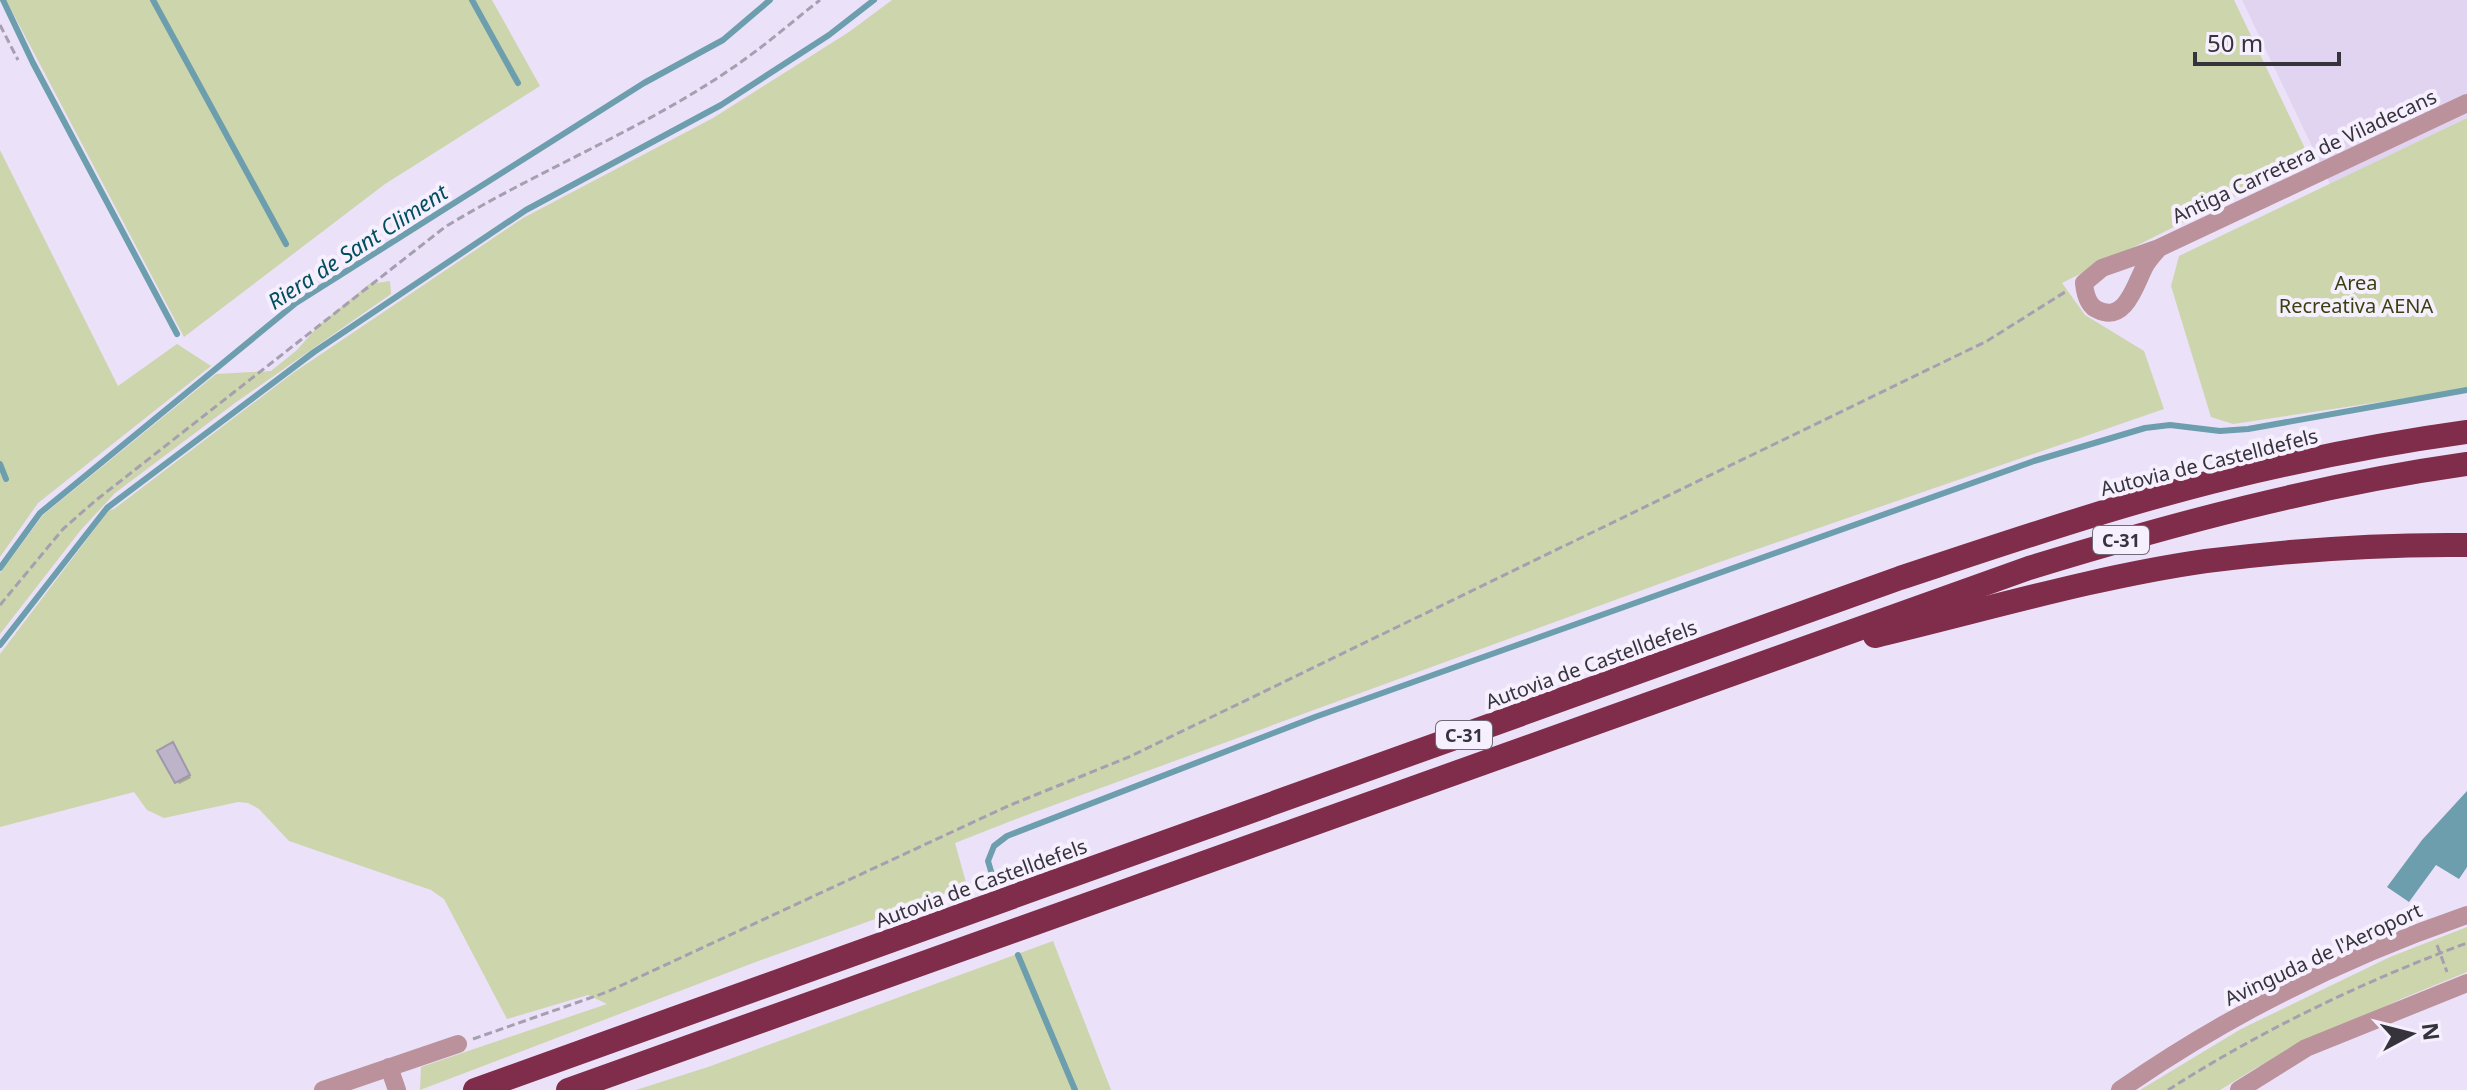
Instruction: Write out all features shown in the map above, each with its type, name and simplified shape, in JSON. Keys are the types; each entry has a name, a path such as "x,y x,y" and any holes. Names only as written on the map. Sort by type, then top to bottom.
{"highway":[{"name":"Autovia de Castelldefels","path":"475,1090 1900,578 2110,511 2227,478 2339,454 2467,432"},
{"name":"C-31","path":"568,1090 2029,568 2233,509 2342,485 2467,464"},
{"path":"1785,657 2052,591 2204,562 2359,547 2467,545"}],"street":[{"name":"Antiga Carretera de Viladecans","path":"2159,248 2145,265 2124,306 2113,313 2098,310 2090,304 2084,283 2102,268 2159,248 2467,103"},
{"name":"Avinguda de l'Aeroport","path":"2120,1090 2229,1022 2292,988 2467,915"},
{"path":"2239,1090 2306,1048 2460,986"},
{"path":"323,1090 458,1044"},
{"path":"389,1067 397,1090"}],"path":[{"path":"0,605 63,529 95,501 445,227 496,196 637,124 738,64 820,0"},
{"path":"0,25 18,60"},
{"path":"458,1044 607,992 1008,806 1156,744 1987,341 2059,295 2084,283"},
{"path":"2430,928 2440,953 2460,986"},
{"path":"2168,1090 2221,1056 2343,993 2467,943"}],"shaded area":[{"path":"2242,0 2467,0 2467,118 2330,184"}],"green space":[{"path":"6,0 492,0 540,86 385,184 184,337"},
{"path":"892,0 2234,0 2310,159 2062,283 2085,315 2144,351 2164,409 1711,565 1024,816 955,843 967,886 761,960 420,1090 421,1067 607,1004 588,995 507,1019 444,899 431,890 289,841 259,809 248,803 238,802 164,818 147,810 134,792 0,827 0,654 109,510 293,373 523,218 713,118 849,32"},
{"name":"Area Recreativa AENA","path":"2467,118 2467,389 2233,424 2211,417 2171,286 2179,256"},
{"path":"0,150 118,386 177,344 211,366 38,503 0,557"},
{"path":"390,281 391,294 235,403 115,493 80,531 0,634 0,573 43,515 216,374 271,371 297,350 318,326 369,284"},
{"path":"2467,927 2467,972 2401,999 2256,1068 2220,1090 2140,1090 2241,1029 2390,957"},
{"path":"1053,941 1111,1090 636,1090 708,1067"}],"water":[{"path":"2467,791 2467,867 2459,879 2436,865 2409,902 2387,887 2422,840"}],"building":[{"path":"173,742 190,775 175,783 157,751"}],"waterway":[{"path":"3,0 33,63 177,334"},
{"path":"153,0 286,244"},
{"path":"472,0 518,83"},
{"name":"Riera de Sant Climent","path":"0,568 40,513 296,303 644,83 723,40 770,0"},
{"path":"0,645 107,508 314,352 526,210 721,105 829,35 874,0"},
{"path":"993,878 988,861 994,846 1007,836 1315,717 2034,461 2145,428 2170,425 2220,431 2248,429 2467,390"},
{"path":"0,464 6,479"},
{"path":"1018,955 1075,1090"}]}
